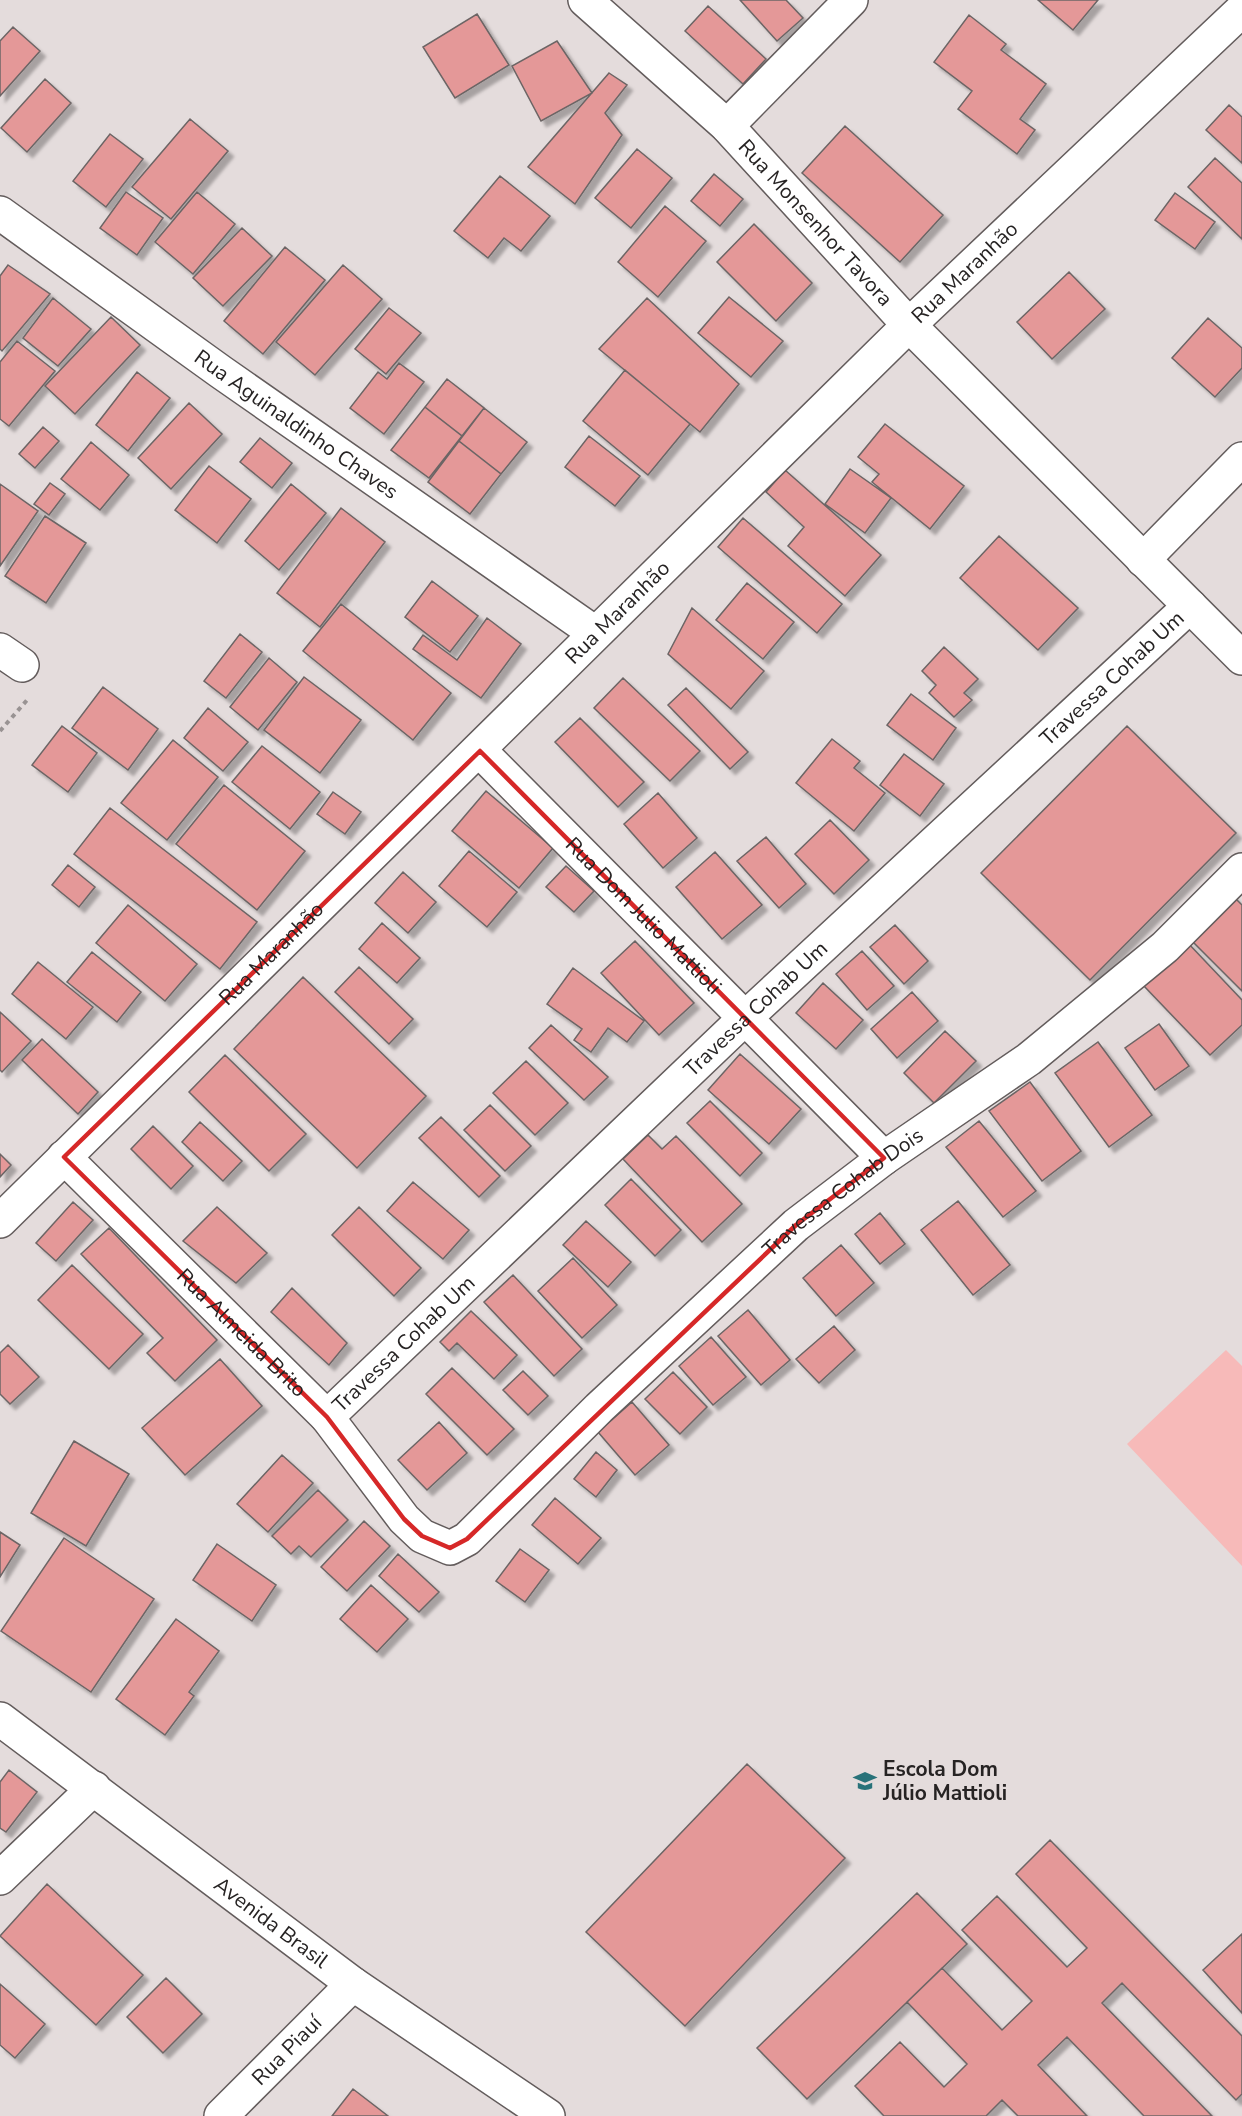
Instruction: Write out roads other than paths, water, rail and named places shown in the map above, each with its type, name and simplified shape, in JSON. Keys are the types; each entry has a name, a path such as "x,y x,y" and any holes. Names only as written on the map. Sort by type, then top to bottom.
{"street":[{"name":"Rua Monsenhor Tavora","path":"585,0 727,126 909,325 1242,658"},
{"path":"727,126 851,0"},
{"name":"Rua Maranhão","path":"0,1221 480,751 595,633 909,325 1242,10"},
{"name":"Rua Aguinaldinho Chaves","path":"0,213 220,372 595,633"},
{"path":"1143,560 1242,459"},
{"name":"Travessa Cohab Um","path":"327,1417 744,1019 1190,606"},
{"name":"Rua Dom Julio Mattioli","path":"480,751 884,1158"},
{"name":"Travessa Cohab Dois","path":"467,1539 599,1408 787,1232 884,1158 1038,1051 1165,947 1242,870"},
{"name":"Rua Almeida Brito","path":"64,1157 327,1417 404,1519 422,1536 450,1548 467,1539"},
{"name":"Avenida Brasil","path":"0,1719 353,1984 548,2116"},
{"path":"0,1878 94,1788"},
{"name":"Rua Piauí","path":"221,2116 353,1984"}],"place":[{"name":"Escola Dom Júlio Mattioli","path":"865,1781"}]}
